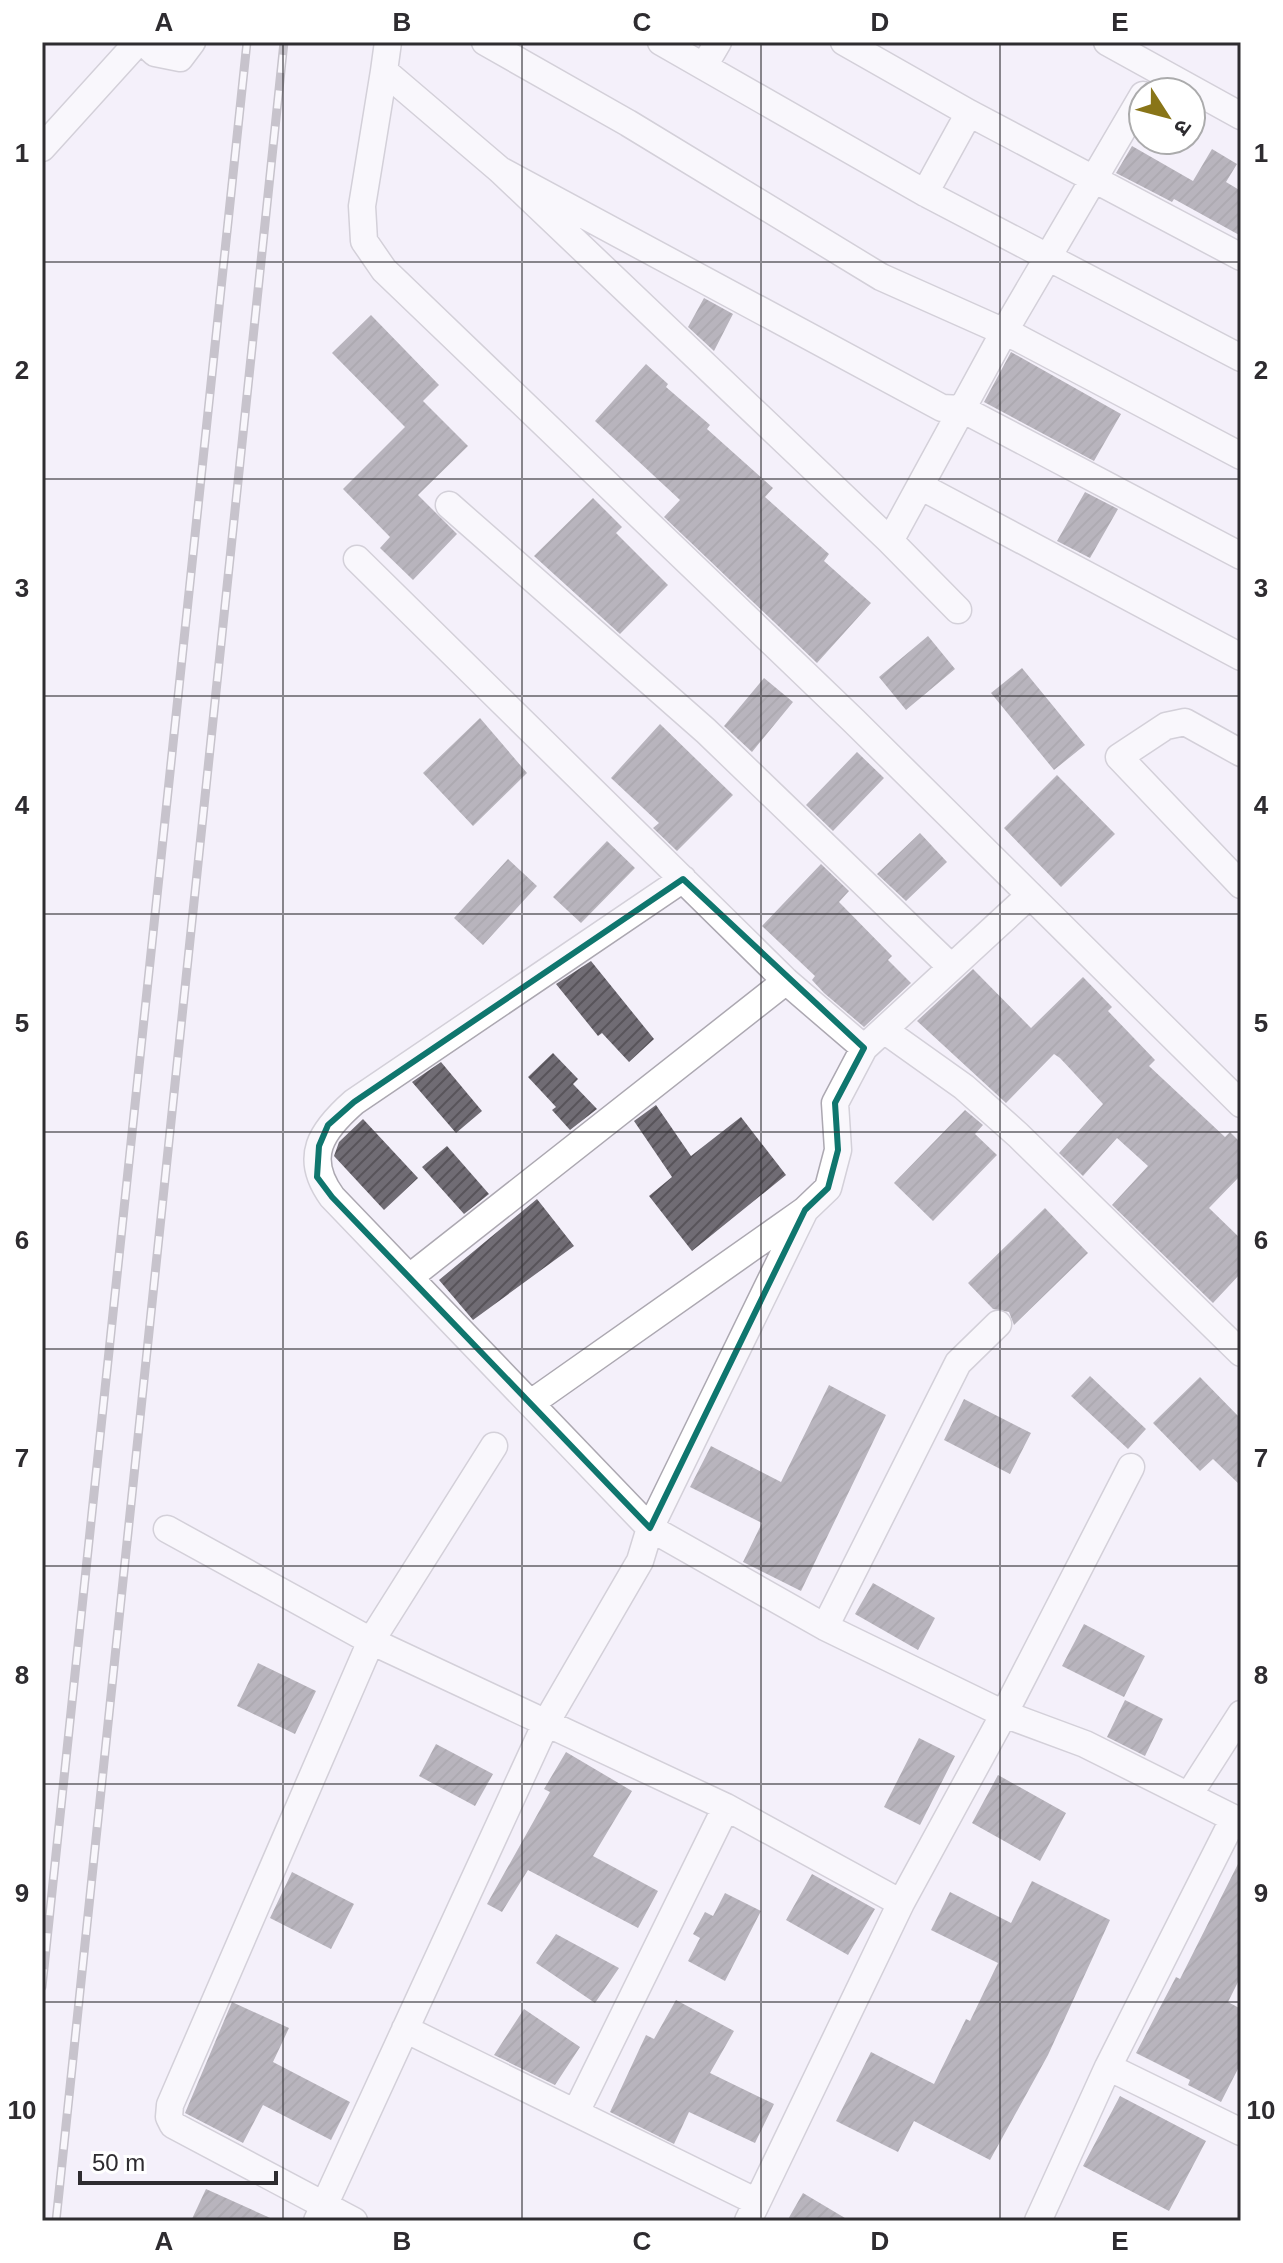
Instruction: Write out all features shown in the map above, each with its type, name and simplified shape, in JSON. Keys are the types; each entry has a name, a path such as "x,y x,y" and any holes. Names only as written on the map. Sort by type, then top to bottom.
{"street":[{"path":"42,148 140,42 155,53 180,58 192,42"},
{"path":"388,42 362,206 364,241 384,270 1030,895 1241,1104"},
{"path":"485,42 628,123 881,277 1004,332 1241,456"},
{"path":"661,42 925,193 1241,358"},
{"path":"704,66 718,42"},
{"path":"844,42 969,113 1241,257"},
{"path":"1107,42 1139,76"},
{"path":"384,71 500,170 890,541 958,610"},
{"path":"1207,105 1241,116"},
{"path":"925,193 969,113"},
{"path":"890,541 1004,332 1127,121"},
{"path":"500,170 942,408 962,409 1241,556"},
{"path":"920,486 1241,657"},
{"path":"449,505 706,731 951,967"},
{"path":"357,559 786,981 864,1048"},
{"path":"1241,753 1185,722 1166,726 1119,757 1241,885"},
{"path":"683,879 354,1102 328,1125 319,1146 317,1177 332,1197 650,1528 825,1627 1004,1714 1085,1744 1238,1820 1108,2067 1038,2221"},
{"path":"531,1403 805,1210 828,1188 838,1150 835,1103 864,1048 1030,895"},
{"path":"410,1277 786,981"},
{"path":"884,1030 964,1087 1018,1135 1241,1353"},
{"path":"321,2213 547,1721 640,1561 650,1528 805,1210"},
{"path":"825,1627 958,1363 998,1324"},
{"path":"354,2221 321,2213 173,2125 169,2117 170,2105 371,1641 494,1446"},
{"path":"405,2029 576,2112 752,2212 901,1903 1004,1714 1131,1467"},
{"path":"167,1529 371,1641 726,1807 901,1903"},
{"path":"1189,1795 1241,1714"},
{"path":"576,2112 726,1807"},
{"path":"1108,2067 1241,2132"}],"highlighted area":[{"path":"683,879 864,1048 835,1103 838,1150 828,1188 805,1210 650,1528 332,1197 317,1177 319,1146 328,1125 354,1102"}],"building":[{"path":"1212,149 1237,164 1226,182 1241,191 1241,236 1174,199 1172,202 1116,173 1127,154 1149,156 1193,181"},
{"path":"704,298 733,314 714,351 688,327"},
{"path":"371,315 439,385 423,401 468,446 418,495 457,534 413,580 380,548 390,537 343,489 405,427 332,353"},
{"path":"1011,352 1121,414 1094,461 984,402"},
{"path":"646,364 668,384 666,387 710,425 707,429 773,488 765,497 829,554 824,561 871,603 817,663 664,517 680,500 595,421"},
{"path":"1085,492 1118,509 1090,558 1057,541"},
{"path":"593,498 622,527 616,533 668,585 620,634 534,556"},
{"path":"928,636 955,669 906,710 879,677"},
{"path":"1022,668 1085,745 1054,770 991,693"},
{"path":"764,678 793,702 752,752 724,726"},
{"path":"480,718 527,773 473,826 423,773"},
{"path":"660,724 733,795 677,851 653,828 659,823 611,778"},
{"path":"857,752 884,778 833,831 806,805"},
{"path":"1057,775 1115,834 1061,887 1004,828"},
{"path":"920,833 947,862 906,901 877,874"},
{"path":"607,841 635,868 581,923 553,897"},
{"path":"508,859 537,886 483,945 454,918"},
{"path":"821,864 849,891 839,902 892,956 888,960 911,983 864,1027 824,993 812,980 815,976 762,926"},
{"path":"591,961 654,1039 629,1062 602,1033 598,1036 556,984"},
{"path":"973,969 1031,1028 1083,977 1112,1007 1108,1011 1155,1060 1149,1066 1225,1137 1230,1132 1241,1143 1241,1175 1209,1208 1241,1239 1241,1273 1213,1303 1112,1205 1148,1166 1117,1138 1083,1176 1059,1153 1103,1104 1060,1058 1054,1054 1006,1103 917,1021"},
{"path":"553,1053 578,1079 573,1084 597,1109 570,1130 552,1110 556,1107 528,1077"},
{"path":"441,1062 482,1111 456,1133 412,1082"},
{"path":"656,1105 691,1156 741,1117 786,1175 692,1251 649,1196 672,1177 634,1121"},
{"path":"965,1110 983,1125 975,1134 997,1155 933,1221 894,1183"},
{"path":"363,1119 418,1178 384,1210 334,1156 339,1142"},
{"path":"447,1146 489,1194 464,1214 422,1167"},
{"path":"537,1199 574,1246 473,1320 439,1280"},
{"path":"1045,1208 1088,1253 1014,1325 1009,1312 993,1309 968,1283"},
{"path":"1090,1376 1146,1429 1128,1449 1071,1396"},
{"path":"1200,1377 1241,1419 1241,1486 1213,1459 1200,1471 1153,1423"},
{"path":"829,1385 886,1415 801,1591 743,1562 762,1523 690,1487 711,1446 781,1482"},
{"path":"964,1399 1031,1433 1010,1474 944,1440"},
{"path":"873,1583 935,1618 918,1650 855,1614"},
{"path":"1084,1624 1145,1656 1124,1697 1062,1666"},
{"path":"258,1663 316,1691 295,1734 237,1706"},
{"path":"1125,1700 1163,1719 1145,1756 1107,1737"},
{"path":"919,1738 955,1756 920,1825 884,1807"},
{"path":"436,1744 493,1774 475,1806 419,1776"},
{"path":"566,1752 632,1791 593,1856 658,1891 638,1928 528,1870 502,1912 487,1904 550,1792 544,1789"},
{"path":"998,1775 1066,1813 1040,1861 972,1823"},
{"path":"1241,1858 1241,1976 1228,2002 1241,2009 1241,2063 1221,2102 1188,2085 1190,2080 1136,2053 1176,1977 1180,1979"},
{"path":"292,1872 354,1904 331,1949 270,1918"},
{"path":"812,1874 875,1909 848,1955 786,1920"},
{"path":"1032,1881 1110,1920 1048,2055 990,2160 914,2121 898,2152 836,2121 871,2052 934,2084 966,2019 970,2021 998,1963 931,1930 950,1892 1011,1923"},
{"path":"725,1893 761,1911 725,1981 688,1961 700,1938 693,1934 705,1912 713,1916"},
{"path":"556,1934 619,1968 595,2003 536,1963"},
{"path":"676,2000 734,2031 710,2073 774,2104 755,2143 689,2112 674,2144 610,2112 646,2035 654,2039"},
{"path":"232,2002 289,2028 273,2062 350,2102 331,2140 263,2105 243,2143 185,2113"},
{"path":"524,2009 580,2047 555,2085 494,2055"},
{"path":"1120,2096 1206,2141 1169,2211 1083,2166"},
{"path":"206,2189 277,2221 191,2221"},
{"path":"803,2193 850,2221 787,2221"}],"railway":[{"path":"42,1987 247,42"},
{"path":"56,2221 284,42"}]}
